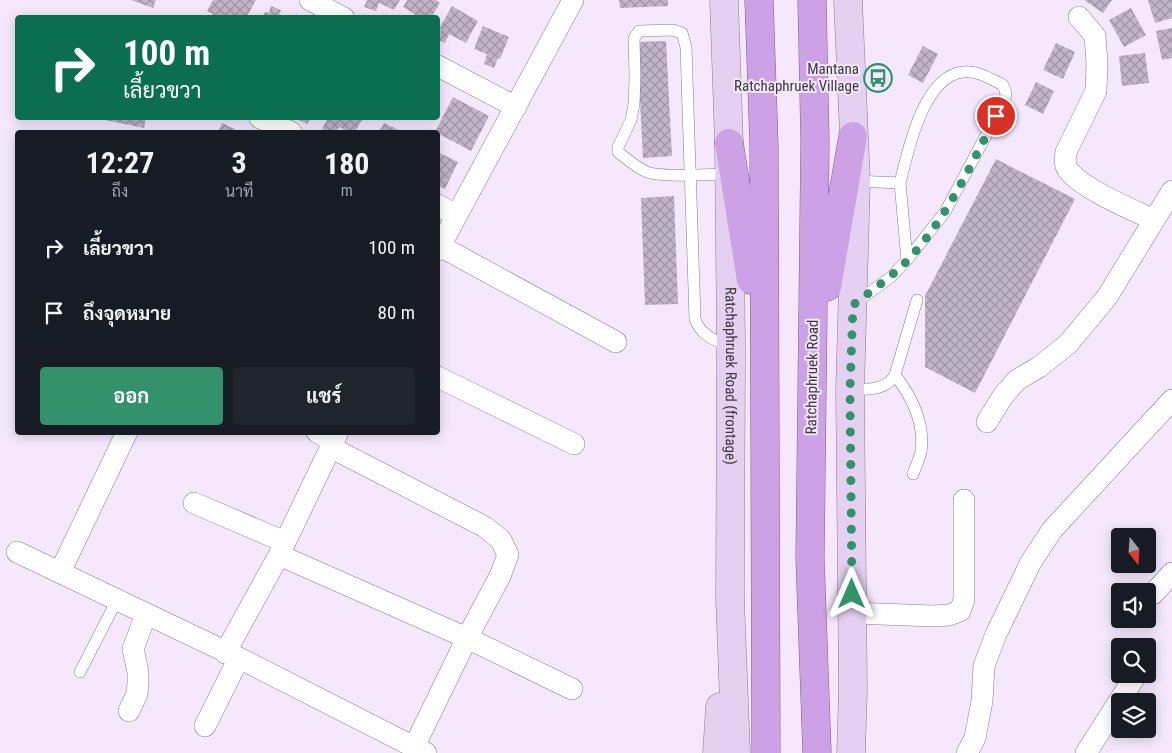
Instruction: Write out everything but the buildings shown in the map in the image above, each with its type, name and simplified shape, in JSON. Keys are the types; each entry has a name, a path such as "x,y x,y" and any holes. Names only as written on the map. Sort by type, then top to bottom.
{"main road":[{"name":"Ratchaphruek Road (frontage)","path":"724,0 732,348 730,599 736,753"},
{"path":"759,0 764,145 766,753"},
{"name":"Ratchaphruek Road","path":"812,0 815,141 810,558 817,753"},
{"path":"848,0 856,181 850,390 851,753"},
{"path":"813,366 853,136"},
{"path":"728,142 765,366"},
{"path":"717,753 730,599"},
{"path":"852,690 863,753"}],"street":[{"path":"310,0 338,15"},
{"path":"440,246 573,0"},
{"path":"1079,17 1095,36 1097,63 1096,91 1066,152 1067,170 1082,184 1154,220"},
{"path":"440,67 516,106"},
{"path":"264,120 287,130"},
{"path":"987,422 1003,396 1017,380 1039,367 1068,344 1108,297 1172,191"},
{"path":"440,207 456,215"},
{"path":"440,249 616,342"},
{"path":"440,378 574,444"},
{"path":"968,753 975,738 982,701 984,666 996,634 1031,562 1052,530 1172,400"},
{"path":"60,572 126,435"},
{"path":"17,552 232,656 420,750 467,638 500,576 508,556 501,540 485,527 330,438 282,549 232,656 205,726"},
{"path":"852,613 934,616 949,615 960,611 964,600 964,500"},
{"path":"194,503 282,549 572,689"},
{"path":"1156,590 1172,573"},
{"path":"129,710 137,694 138,683 138,672 133,649 146,614"},
{"path":"1086,753 1131,683"}],"lane":[{"path":"729,174 691,175 647,172 618,152 618,147 631,120 634,104 634,38 639,31 673,30 682,33 686,47 691,175 695,319 698,328 704,334 732,348"},
{"path":"853,305 891,277 907,260 945,212 1005,100 1006,93 1003,85 973,72 954,74 942,81 922,112 910,143 900,183 907,260"},
{"path":"856,181 900,183"},
{"path":"850,390 878,389 892,382 896,375 917,300"},
{"path":"896,375 907,390 922,430 920,453 913,474"},
{"path":"80,672 117,600"}],"place":[{"name":"Mantana Ratchaphruek Village","path":"878,78"}],"route":[{"path":"852,594 850,390 853,305 891,277 945,212 996,116"}]}
